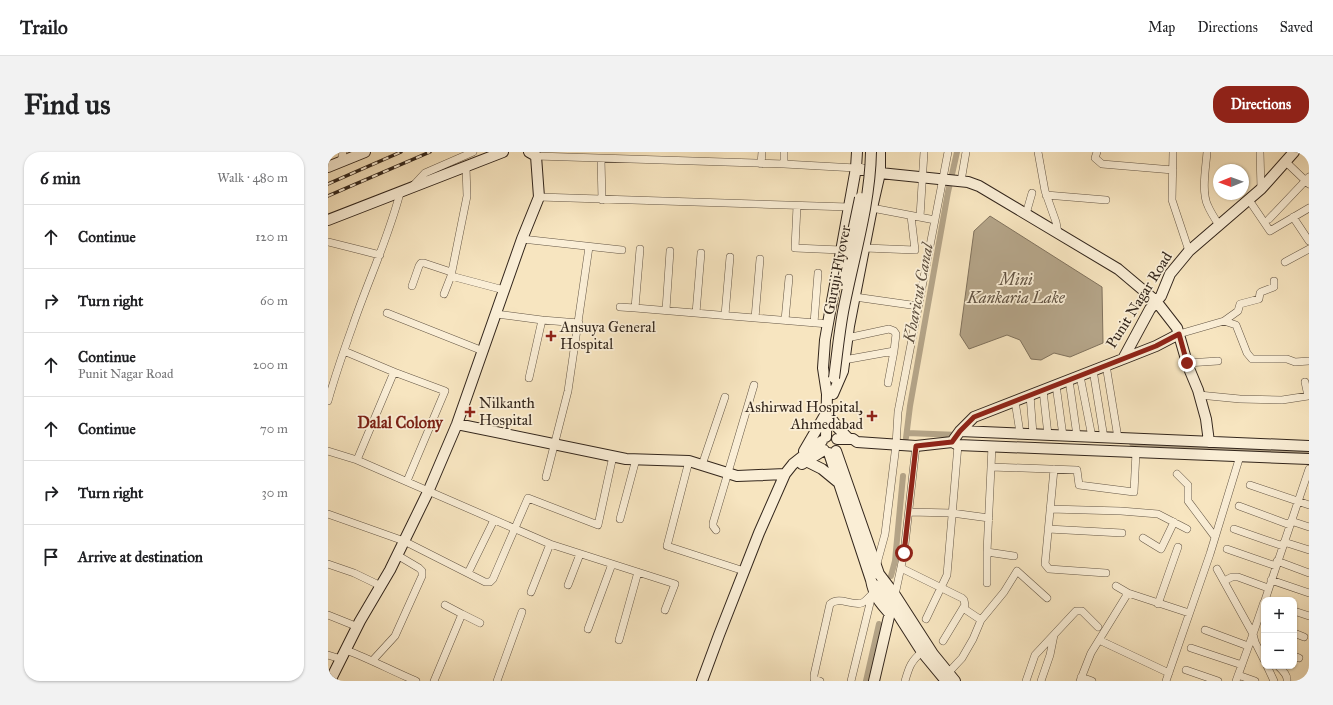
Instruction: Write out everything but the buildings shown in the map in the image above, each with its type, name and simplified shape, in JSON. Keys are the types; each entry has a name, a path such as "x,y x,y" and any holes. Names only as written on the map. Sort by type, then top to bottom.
{"street":[{"path":"328,167 342,157 365,152"},
{"path":"412,188 425,173 473,152"},
{"path":"328,220 502,152"},
{"path":"762,152 762,164"},
{"path":"784,152 784,164"},
{"path":"857,152 850,207 825,340 823,368 830,394 833,421 831,444 876,567 947,677"},
{"name":"Guruji Flyover","path":"830,394 837,310 860,196 865,152"},
{"name":"Guruji Flyover","path":"831,378 867,197 872,152"},
{"path":"706,681 762,534 790,474 802,460 826,413 830,394 843,371 847,338 880,173 880,152"},
{"path":"920,217 924,152"},
{"path":"851,681 873,593 872,580 885,534 896,445 898,412 948,152"},
{"path":"959,181 966,152"},
{"path":"1038,152 1046,195 1056,222 1058,233"},
{"path":"1097,152 1095,158 1102,164 1173,170"},
{"path":"1173,152 1172,200 1189,251"},
{"path":"1207,152 1205,198 1207,205 1219,225"},
{"path":"1260,152 1261,189"},
{"name":"Punit Nagar Road","path":"954,443 960,431 974,417 1123,359 1150,309 1161,296 1170,274 1189,251 1261,189 1294,152"},
{"path":"330,681 390,570 428,492 457,424 538,198 532,154 601,159 626,156 856,168 880,173 959,181 979,186 1118,269 1156,301 1177,328 1187,363 1200,395 1206,419 1209,442"},
{"path":"601,159 602,200"},
{"path":"1269,219 1308,181 1286,162"},
{"path":"444,294 451,274 467,196 466,167"},
{"path":"328,401 353,325 395,213 400,193"},
{"path":"1026,214 1032,193"},
{"path":"1046,195 1106,200"},
{"path":"538,198 850,207"},
{"path":"1249,200 1270,231 1309,208"},
{"path":"797,206 795,248 841,250"},
{"path":"872,208 935,220"},
{"path":"911,216 915,250"},
{"path":"1293,217 1309,241"},
{"path":"522,240 622,250"},
{"path":"328,242 380,255"},
{"path":"546,477 568,391 589,247"},
{"path":"865,248 915,250 928,253"},
{"path":"634,308 640,249"},
{"path":"1285,262 1309,249"},
{"path":"666,310 670,251"},
{"path":"696,313 701,253"},
{"path":"725,315 730,257"},
{"path":"755,318 760,259"},
{"path":"412,286 419,266 421,263 424,263 451,274 504,290"},
{"path":"814,323 818,273"},
{"path":"785,320 789,278"},
{"path":"1123,359 1156,346 1179,334 1224,321 1238,311 1240,304 1259,298 1261,292 1274,287 1274,280"},
{"path":"855,297 918,306"},
{"path":"620,307 828,324"},
{"path":"387,313 484,351"},
{"path":"496,314 579,323"},
{"path":"529,378 542,320"},
{"path":"1224,321 1236,325 1247,353 1252,359 1287,359 1295,362 1309,360"},
{"path":"847,338 889,329 894,331 896,334 888,383"},
{"path":"344,351 445,391 407,481"},
{"path":"844,360 894,351"},
{"path":"1187,363 1218,361"},
{"path":"1106,365 1118,438"},
{"path":"1093,370 1104,438"},
{"path":"357,460 394,372"},
{"path":"1080,376 1092,437"},
{"path":"1069,380 1077,436"},
{"path":"1200,395 1240,399 1282,400 1309,396 1305,382"},
{"path":"716,530 712,526 754,385"},
{"path":"1056,385 1063,436"},
{"path":"1043,390 1048,435"},
{"path":"1030,395 1034,434"},
{"path":"702,466 725,397"},
{"path":"1016,401 1020,433"},
{"path":"826,413 839,483 872,580 891,610 922,652 947,677 955,681"},
{"path":"833,421 843,434 853,441"},
{"path":"457,424 626,459 688,462 737,476 785,474"},
{"path":"960,431 1309,446"},
{"path":"702,681 759,533 785,474 793,464 831,444 853,441 916,446 954,443 992,446 1309,459"},
{"path":"926,619 947,575 952,514 954,443"},
{"path":"874,681 904,553 916,446"},
{"path":"988,583 987,552 992,446"},
{"path":"328,451 357,460 550,544 675,584 665,610"},
{"path":"991,467 1077,470 1079,485 1134,492 1136,452"},
{"path":"328,514 404,541 486,582 490,582 528,498 598,525 613,456"},
{"path":"1166,681 1215,538 1240,456"},
{"path":"620,519 636,459"},
{"path":"802,460 822,469 839,483"},
{"path":"688,462 667,546 744,572"},
{"path":"1054,469 1045,564 1046,567 1049,569 1106,573"},
{"path":"1265,597 1298,501 1307,481 1309,469"},
{"path":"1178,474 1188,485 1188,501 1215,538"},
{"path":"1250,485 1309,505"},
{"path":"1239,506 1291,523 1309,526"},
{"path":"1050,508 1158,514 1187,529"},
{"path":"909,512 952,514 989,518"},
{"path":"468,573 494,520"},
{"path":"1143,538 1161,549 1174,522"},
{"path":"1048,529 1122,533"},
{"path":"1234,529 1283,544 1309,550"},
{"path":"531,592 550,544"},
{"path":"1158,604 1178,547"},
{"path":"1227,549 1309,573"},
{"path":"987,552 1014,556"},
{"path":"568,585 580,554"},
{"path":"373,660 395,636 422,576 422,571 419,568 397,555"},
{"path":"328,564 354,573 381,586"},
{"path":"588,629 612,564"},
{"path":"901,568 964,600 965,605 943,641"},
{"path":"1218,569 1253,634 1261,654"},
{"path":"947,677 962,658 973,639 981,620 1004,592 1017,571 1047,598"},
{"path":"619,640 638,572"},
{"path":"1224,581 1238,577 1268,588"},
{"path":"1271,580 1309,593"},
{"path":"1116,586 1128,593 1189,613"},
{"path":"873,593 878,600 891,610"},
{"path":"820,681 814,679 814,675 830,604 834,601 856,604 864,602 873,593"},
{"path":"1092,681 1081,679 1091,653 1128,593"},
{"path":"445,605 480,623"},
{"path":"963,608 981,620"},
{"path":"1026,681 1036,655 1076,611 1082,611 1098,627"},
{"path":"497,681 522,612"},
{"path":"1297,612 1309,616"},
{"path":"434,681 462,614"},
{"path":"328,615 358,627"},
{"path":"1255,681 1237,678 1253,634 1261,622"},
{"path":"1205,630 1248,646"},
{"path":"1297,634 1304,637"},
{"path":"1041,681 1050,655 1054,635"},
{"path":"1099,640 1169,673"},
{"path":"1255,642 1261,645"},
{"path":"1191,648 1242,665"},
{"path":"905,681 909,667 913,660 922,652"},
{"path":"328,655 344,654 363,656 396,673 416,681"},
{"path":"1268,669 1274,681"},
{"path":"1281,669 1286,675 1287,681"},
{"path":"1186,670 1218,681"},
{"path":"394,681 396,673"}],"water":[{"name":"Mini Kankaria Lake","path":"990,216 1102,287 1103,343 1070,357 1054,353 1041,360 1031,359 1020,340 1007,335 969,349 960,335 974,231"}],"waterway":[{"name":"Kharicut Canal","path":"906,438 910,406 948,192 957,152"},
{"path":"907,433 959,435"},
{"path":"1132,443 1309,452"},
{"name":"Kharicut Canal","path":"891,576 895,561 903,476"},
{"name":"Kharicut Canal","path":"866,681 879,624"}],"railway":[{"path":"328,184 401,152"},
{"path":"328,196 430,152"}],"place":[{"name":"Ansuya General Hospital","path":"551,336"},
{"name":"Nilkanth Hospital","path":"470,412"},
{"name":"Ashirwad Hospital, Ahmedabad","path":"872,416"}],"district":[{"name":"Dalal Colony","path":"400,422"}],"route":[{"path":"904,553 916,446 952,442 960,431 974,417 1156,346 1179,334 1187,363"}]}
